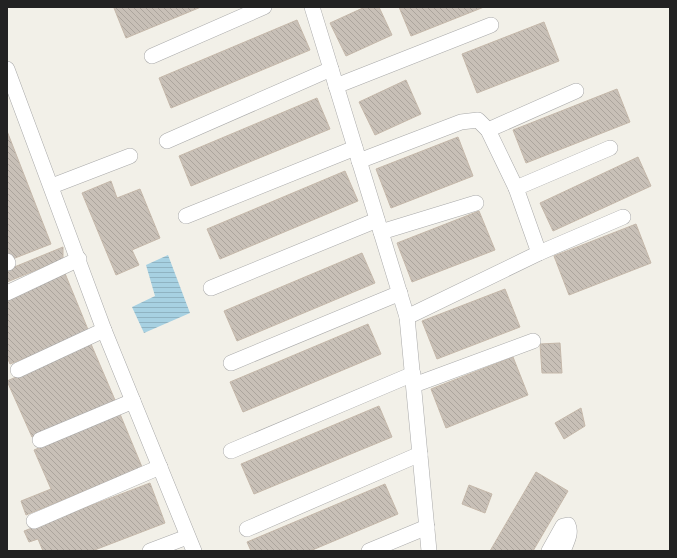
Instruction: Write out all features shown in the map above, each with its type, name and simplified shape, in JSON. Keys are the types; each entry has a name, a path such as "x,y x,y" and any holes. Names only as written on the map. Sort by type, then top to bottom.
{"street":[{"path":"152,56 264,7"},
{"path":"312,7 407,317 429,551"},
{"path":"336,86 491,25"},
{"path":"7,69 52,186 104,330 187,537 194,551"},
{"path":"167,141 331,69"},
{"path":"488,130 576,91"},
{"path":"186,216 357,154 469,120 478,120 488,130 516,188 539,253"},
{"path":"516,188 610,148"},
{"path":"52,186 130,156"},
{"path":"211,288 379,226 476,203"},
{"path":"407,317 539,253 623,217"},
{"path":"7,293 79,259"},
{"path":"231,363 400,293"},
{"path":"18,370 104,330"},
{"path":"231,451 413,379 533,341"},
{"path":"40,440 133,402"},
{"path":"247,529 420,454"},
{"path":"34,521 160,467"},
{"path":"549,551 563,526 568,525 570,529 563,551"},
{"path":"369,551 427,527"},
{"path":"150,551 187,537"}],"water":[{"path":"168,255 190,313 144,333 132,307 155,296 146,265"}],"building":[{"path":"201,7 126,38 114,8"},
{"path":"365,7 379,7 392,35 346,56 330,23"},
{"path":"399,7 484,7 411,36"},
{"path":"297,20 310,50 171,108 159,78"},
{"path":"544,22 559,61 477,93 462,54"},
{"path":"406,80 421,114 375,135 359,102"},
{"path":"617,89 630,122 526,163 513,130"},
{"path":"317,98 330,129 191,186 179,156"},
{"path":"7,131 51,244 10,260 7,252"},
{"path":"458,137 473,176 391,208 376,169"},
{"path":"638,157 651,186 553,231 540,203"},
{"path":"345,171 358,201 220,259 207,229"},
{"path":"111,181 117,198 140,189 160,238 132,250 139,265 116,275 82,193"},
{"path":"479,211 495,250 412,282 397,243"},
{"path":"636,224 651,263 569,295 554,256"},
{"path":"63,247 63,259 7,282 7,270"},
{"path":"362,253 375,283 237,341 224,311"},
{"path":"64,271 89,332 10,364 7,357 7,294"},
{"path":"505,289 520,327 437,359 422,321"},
{"path":"368,324 381,354 243,412 230,382"},
{"path":"560,343 562,373 542,373 540,344"},
{"path":"91,344 115,400 32,437 7,381"},
{"path":"513,357 528,395 446,428 431,389"},
{"path":"379,406 392,437 254,494 241,464"},
{"path":"581,408 585,426 564,439 555,423"},
{"path":"120,414 142,467 26,515 21,501 51,489 34,450"},
{"path":"536,472 568,491 533,551 490,551"},
{"path":"150,483 165,523 92,551 43,551 38,539 29,542 24,531"},
{"path":"385,484 398,514 310,551 251,551 247,542"},
{"path":"469,485 492,494 485,513 462,504"}]}
